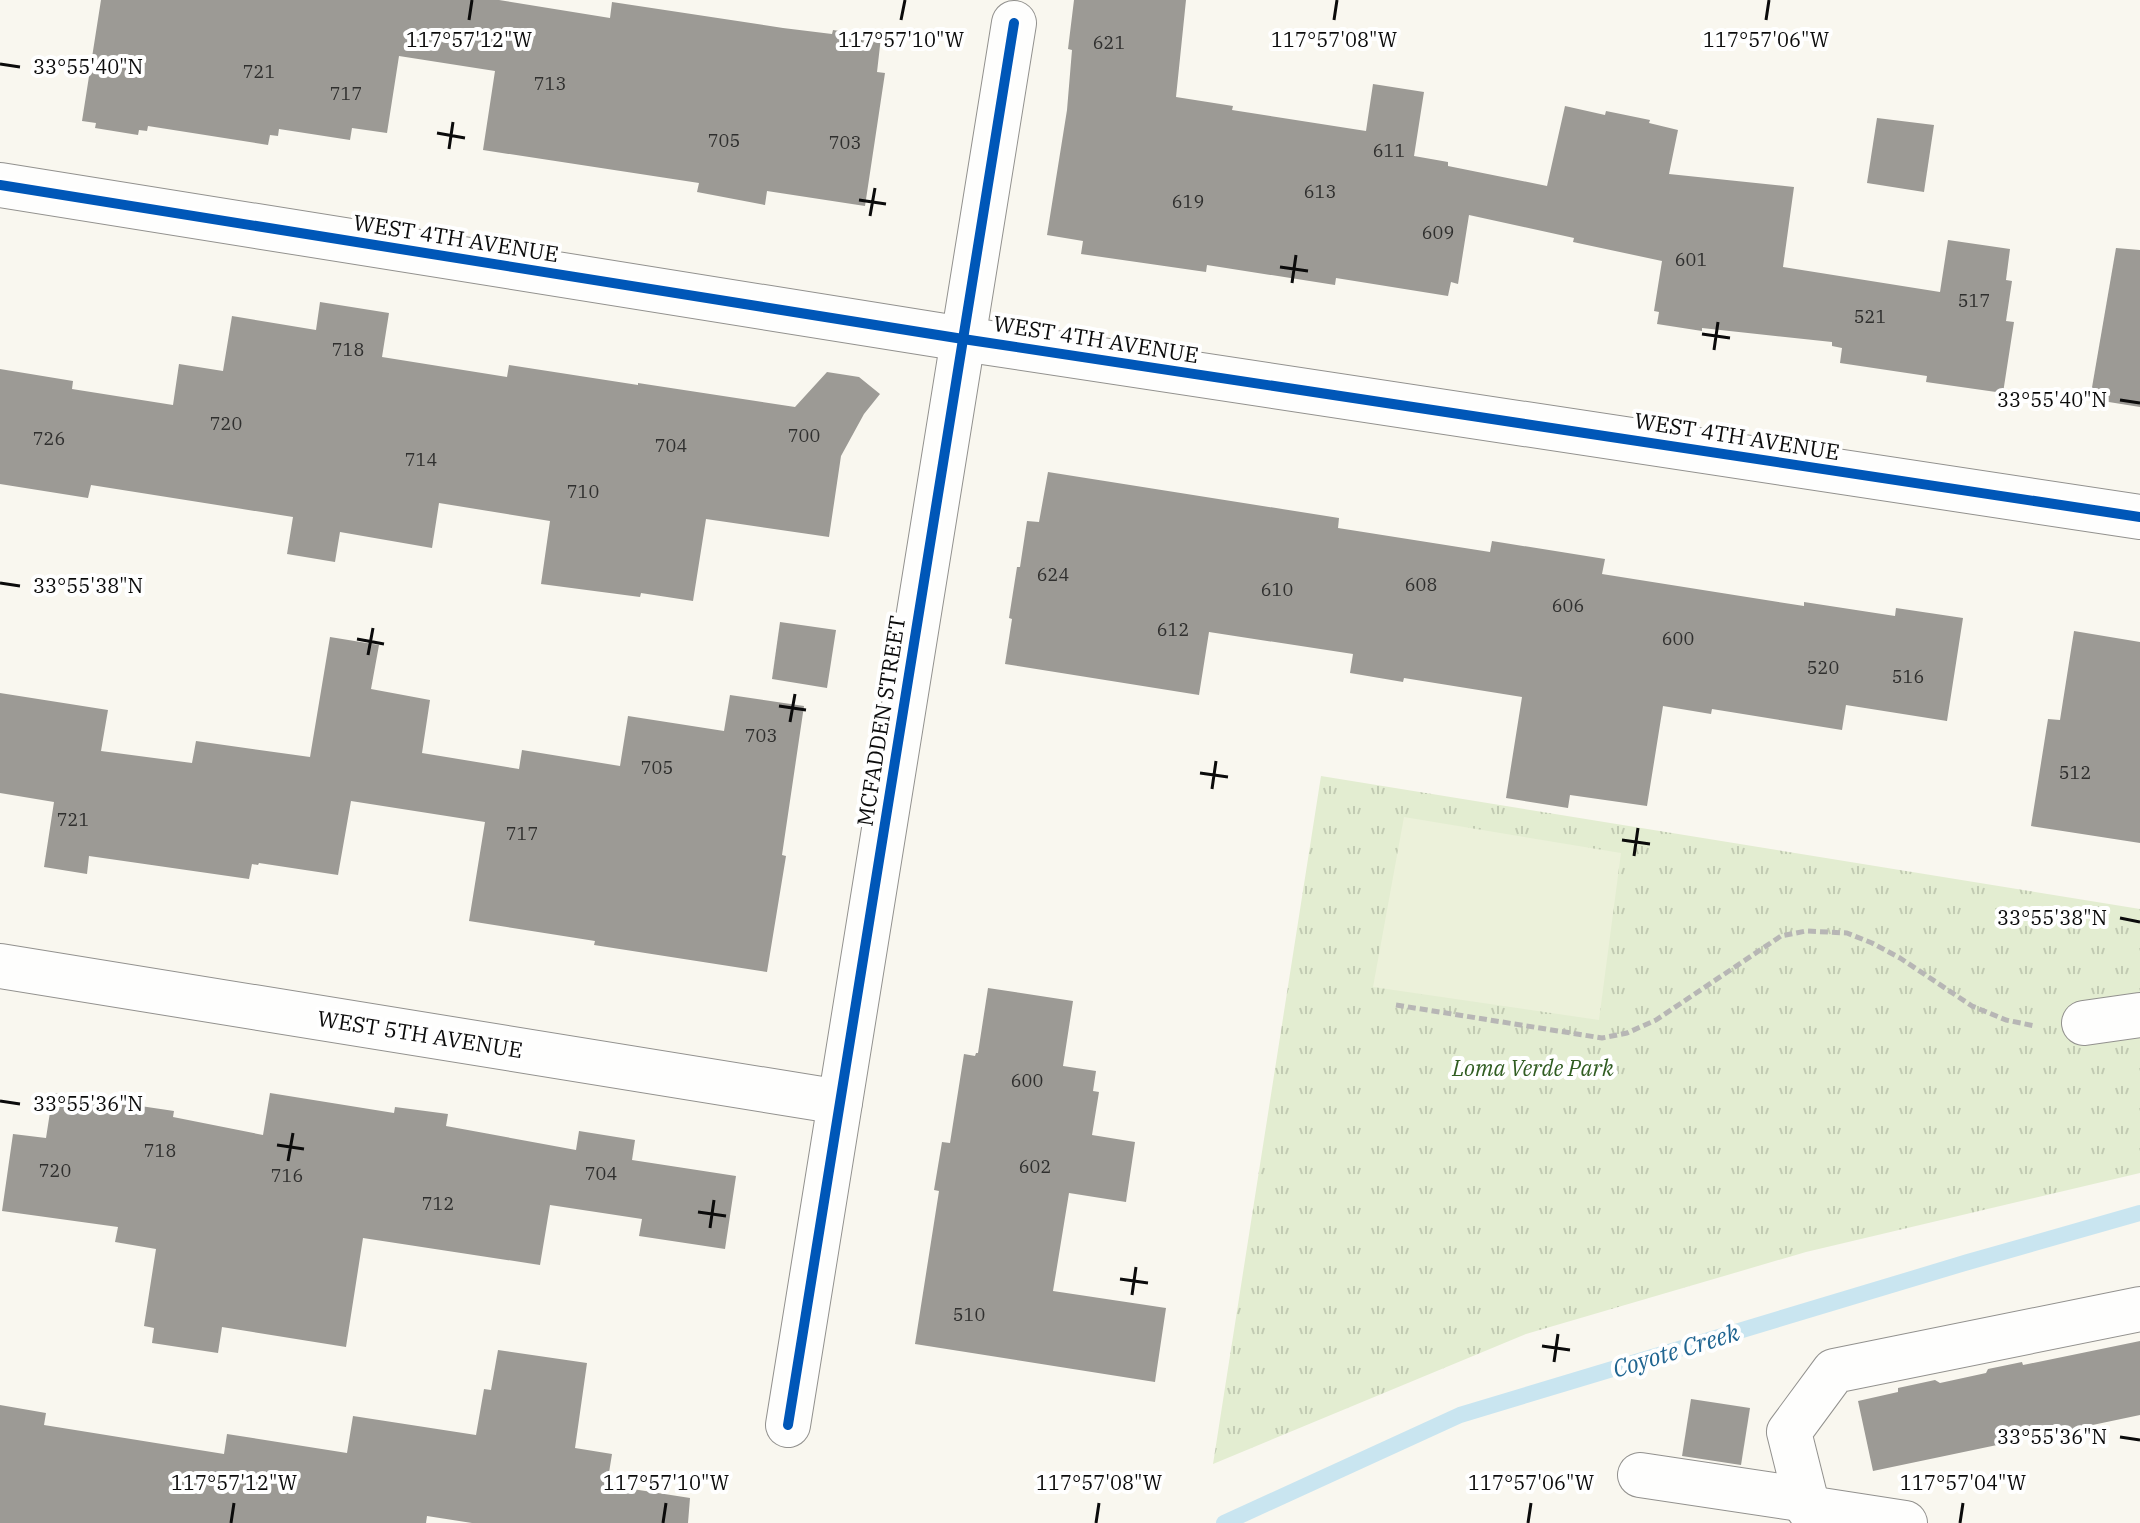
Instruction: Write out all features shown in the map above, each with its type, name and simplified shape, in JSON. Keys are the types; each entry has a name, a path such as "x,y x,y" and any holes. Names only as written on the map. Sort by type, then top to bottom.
{"street":[{"name":"MCFADDEN STREET","path":"788,1425 1014,23"},
{"name":"WEST 4TH AVENUE","path":"0,185 963,339 2140,517"},
{"name":"WEST 5TH AVENUE","path":"0,966 840,1102"},
{"path":"2084,1023 2140,1015"},
{"path":"1905,1523 1808,1508 1789,1432 1834,1371 2140,1309"},
{"path":"1640,1475 1807,1500"}],"path":[{"path":"1396,1005 1602,1038 1627,1033 1656,1020 1781,936 1806,931 1847,933 1872,943 1972,1006 2006,1020 2064,1028 2084,1023"}],"green space":[{"name":"Loma Verde Park","path":"1321,776 2140,909 2140,1173 1806,1252 1526,1334 1213,1464"},
{"path":"1404,817 1621,853 1599,1020 1373,987"}],"building":[{"path":"101,0 499,0 610,18 612,2 783,28 832,34 833,30 881,37 877,72 885,73 865,206 767,191 765,205 697,192 699,183 483,150 495,71 399,56 387,133 352,128 350,140 279,129 278,136 270,135 268,145 148,126 147,131 139,130 138,135 95,128 96,123 82,121"},
{"path":"1074,0 1186,0 1176,97 1233,106 1232,110 1366,131 1373,84 1424,92 1414,156 1448,162 1448,166 1547,186 1565,106 1650,120 1649,123 1678,130 1669,174 1794,187 1783,267 1940,292 1948,240 2010,249 2006,280 2012,281 2006,321 2014,322 2003,393 1926,382 1927,376 1840,363 1842,348 1832,346 1832,342 1657,324 1659,312 1654,311 1662,261 1469,215 1458,284 1451,282 1448,296 1336,278 1335,285 1207,265 1206,272 1081,254 1083,241 1047,235 1067,110 1072,50 1068,49"},
{"path":"1877,118 1934,125 1924,192 1867,183"},
{"path":"2116,248 2140,250 2140,407 2090,399"},
{"path":"320,302 389,313 382,357 507,377 509,365 795,407 827,372 859,377 880,394 864,414 841,456 829,537 706,519 693,601 541,584 550,521 439,503 432,548 340,532 335,562 287,554 293,517 91,485 88,498 0,484 0,369 73,381 72,389 173,405 179,364 223,371 232,316 316,330"},
{"path":"1048,472 1339,518 1338,528 1490,552 1492,541 1605,559 1602,574 1804,606 1804,602 1895,616 1896,608 1963,618 1947,721 1846,705 1842,730 1712,709 1711,714 1663,706 1647,806 1570,795 1568,808 1506,798 1522,697 1404,678 1403,682 1350,673 1353,654 1209,632 1199,695 1005,664 1012,619 1009,618 1027,521 1039,522"},
{"path":"780,622 836,630 827,688 772,679"},
{"path":"2074,631 2140,642 2140,843 2031,826 2048,719 2060,720"},
{"path":"330,637 379,645 371,689 430,700 422,753 519,769 522,750 620,766 628,716 724,731 730,695 804,706 782,855 786,856 767,972 594,945 595,941 469,921 485,822 351,801 338,875 259,863 252,864 249,879 89,856 87,874 44,867 54,802 0,793 0,693 108,710 101,751 192,763 196,741 310,757"},
{"path":"988,988 1073,1001 1063,1066 1096,1071 1093,1091 1099,1092 1092,1135 1135,1142 1126,1202 1069,1193 1053,1291 1166,1308 1155,1382 915,1344 939,1191 934,1190 942,1142 950,1143 964,1054 975,1056 978,1053"},
{"path":"53,1093 174,1111 173,1117 263,1135 270,1093 394,1113 395,1107 448,1114 446,1126 576,1150 579,1131 635,1140 632,1160 736,1176 725,1249 639,1236 642,1219 550,1205 540,1265 363,1238 346,1347 222,1327 218,1353 152,1343 154,1328 144,1326 156,1249 115,1242 118,1227 2,1211 13,1134 46,1138"},
{"path":"2140,1341 2140,1415 1873,1471 1858,1401 1935,1380 1940,1383 1986,1373 1988,1369 2022,1362 2023,1365"},
{"path":"498,1350 587,1363 575,1448 612,1454 607,1485 690,1498 688,1523 472,1523 427,1516 426,1523 0,1523 0,1405 46,1413 44,1425 224,1454 227,1434 347,1453 353,1416 476,1435 484,1389 491,1390"},
{"path":"1691,1399 1750,1408 1741,1465 1682,1456"}],"waterway":[{"name":"Coyote Creek","path":"1224,1523 1460,1415 2140,1213"}],"cycle path":[{"path":"788,1425 1014,23"},
{"path":"0,185 963,339 2140,517"}]}
